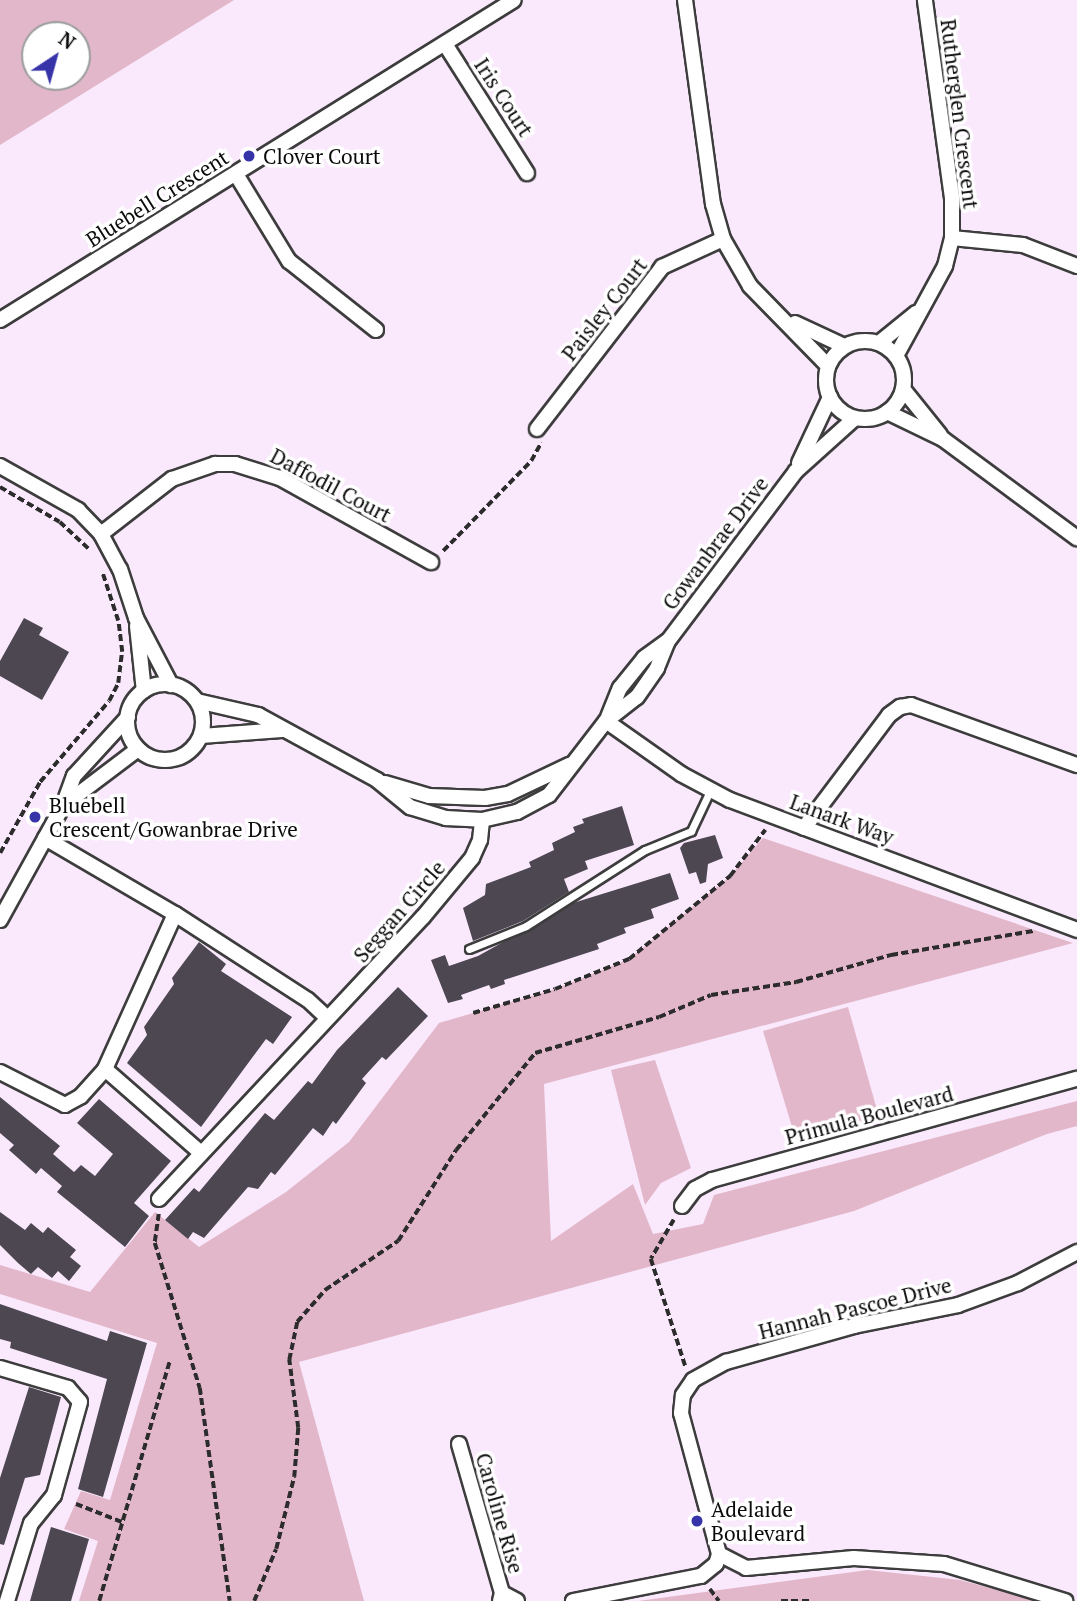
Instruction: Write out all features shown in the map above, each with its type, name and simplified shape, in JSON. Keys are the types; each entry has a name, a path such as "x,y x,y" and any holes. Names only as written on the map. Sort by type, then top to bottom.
{"street":[{"name":"Bluebell Crescent","path":"0,320 514,0"},
{"path":"685,0 713,204 723,239 750,286 828,366 830,397 855,418 887,412 943,439 1077,538"},
{"name":"Rutherglen Crescent","path":"896,356 945,266 952,237 952,198 925,0"},
{"name":"Iris Court","path":"445,44 527,173"},
{"path":"236,174 289,261 376,330"},
{"path":"952,237 1023,245 1077,266"},
{"name":"Paisley Court","path":"537,429 662,267 723,239"},
{"name":"Rutherglen Crescent","path":"879,343 921,310"},
{"path":"778,313 844,346"},
{"path":"828,366 844,346 861,341 879,343 896,356 904,372 903,389 887,412"},
{"path":"903,389 943,439"},
{"name":"Gowanbrae Drive","path":"796,471 830,397"},
{"name":"Gowanbrae Drive","path":"197,701 258,716 377,780 410,807 446,818 482,820 517,812 550,795 607,721 637,697 657,668 668,640 796,471 855,418"},
{"name":"Daffodil Court","path":"102,534 172,479 215,464 235,464 280,478 431,562"},
{"path":"0,466 78,510 102,534 120,569 136,618 171,685 197,701 203,724 201,736 178,758 157,760 138,749 131,740 128,717"},
{"path":"0,920 63,806 74,776 128,717 144,691 136,618"},
{"path":"144,691 171,685"},
{"path":"804,828 888,715 900,707 911,705 1077,765"},
{"name":"Lanark Way","path":"607,721 710,791 1077,930"},
{"path":"201,736 284,730"},
{"path":"63,806 138,749"},
{"name":"Gowanbrae Drive","path":"377,780 438,797 485,798 508,794 573,763"},
{"name":"Seggan Circle","path":"159,1199 327,1018 377,971 472,858 482,820"},
{"path":"45,838 175,914 309,1000 327,1018"},
{"path":"0,1072 65,1105 81,1096 105,1069 175,914"},
{"path":"105,1069 201,1153"},
{"name":"Primula Boulevard","path":"682,1206 695,1189 712,1180 1077,1079"},
{"name":"Hannah Pascoe Drive","path":"691,1383 726,1363 855,1326 971,1301 1077,1252"},
{"path":"0,1368 68,1388 80,1402 54,1495 31,1523 7,1601"},
{"path":"573,1601 701,1576 716,1564 719,1554 681,1413 691,1383"},
{"name":"Caroline Rise","path":"459,1444 501,1597"},
{"path":"719,1554 746,1569 853,1558 944,1564 1065,1601"},
{"path":"501,1597 517,1601"}],"lane":[{"path":"469,949 526,926 645,850 691,831 710,791"}],"path":[{"path":"431,562 469,529 531,461 541,443 537,429"},
{"path":"0,488 60,522 90,550 114,609 122,652 118,683 109,701 57,758 0,853"},
{"path":"473,1013 555,989 629,959 730,876 763,838 770,814"},
{"path":"254,1601 276,1549 294,1477 298,1428 289,1360 297,1322 325,1290 398,1241 456,1150 535,1053 659,1017 711,995 796,982 891,955 999,940 1029,933 1051,919"},
{"path":"159,1199 155,1243 200,1388 230,1601"},
{"path":"682,1206 651,1259 691,1383"},
{"path":"99,1601 170,1360"},
{"path":"76,1504 122,1522"},
{"path":"781,1601 809,1601"}],"shaded area":[{"path":"0,0 234,0 91,89 91,21 21,21 21,91 87,91 0,145"},
{"path":"763,838 1073,943 544,1084 551,1241 633,1184 653,1234 703,1224 714,1195 1077,1101 1077,1126 1047,1134 854,1211 299,1362 364,1601 79,1601 98,1541 64,1529 81,1491 110,1500 157,1343 0,1294 0,1265 90,1292 155,1212 199,1247 286,1192 349,1142 439,1023 555,989 629,959 730,876"},
{"path":"848,1007 879,1117 796,1140 763,1031"},
{"path":"655,1060 691,1168 661,1183 645,1205 611,1070"},
{"path":"868,1570 960,1580 1039,1601 638,1601"}],"building":[{"path":"24,618 43,628 39,635 69,652 42,700 0,676 0,661"},
{"path":"622,806 634,845 585,861 588,869 564,879 569,892 523,921 473,941 463,908 485,895 486,884 531,867 529,862 554,850 552,843 575,832 573,827 584,823 582,819"},
{"path":"715,835 723,858 708,864 706,882 700,884 696,872 689,874 680,848 684,843"},
{"path":"670,873 679,899 651,909 654,918 624,928 626,933 597,944 599,949 504,980 505,984 491,989 489,985 461,995 463,999 448,1003 431,960 445,955 449,966 478,956 573,903"},
{"path":"199,942 226,964 221,971 292,1017 273,1044 266,1039 201,1127 127,1063 147,1035 144,1027 174,984 172,978"},
{"path":"398,987 428,1016 386,1060 382,1057 362,1079 366,1083 336,1124 333,1121 323,1136 313,1128 275,1175 271,1172 258,1189 248,1187 204,1238 193,1232 188,1239 165,1220 194,1188 199,1192 265,1113 274,1120 308,1081 312,1084 337,1050"},
{"path":"0,1097 60,1146 53,1154 74,1172 81,1165 95,1176 113,1154 77,1123 99,1099 171,1161 134,1203 149,1216 125,1247 57,1192 62,1186 41,1168 36,1174 9,1150 14,1145 0,1133"},
{"path":"0,1212 25,1230 31,1223 43,1233 48,1227 76,1250 70,1257 81,1266 69,1281 58,1271 52,1278 38,1267 31,1274 0,1245"},
{"path":"0,1304 107,1341 110,1331 147,1343 103,1497 78,1489 107,1379 10,1348 11,1342 0,1339"},
{"path":"29,1387 61,1397 40,1475 25,1478 4,1545 0,1544 0,1478"},
{"path":"51,1527 89,1539 71,1601 30,1601"}],"place":[{"name":"Clover Court","path":"249,156"},
{"name":"Bluebell Crescent/Gowanbrae Drive","path":"35,817"},
{"name":"Adelaide Boulevard","path":"697,1521"}]}
